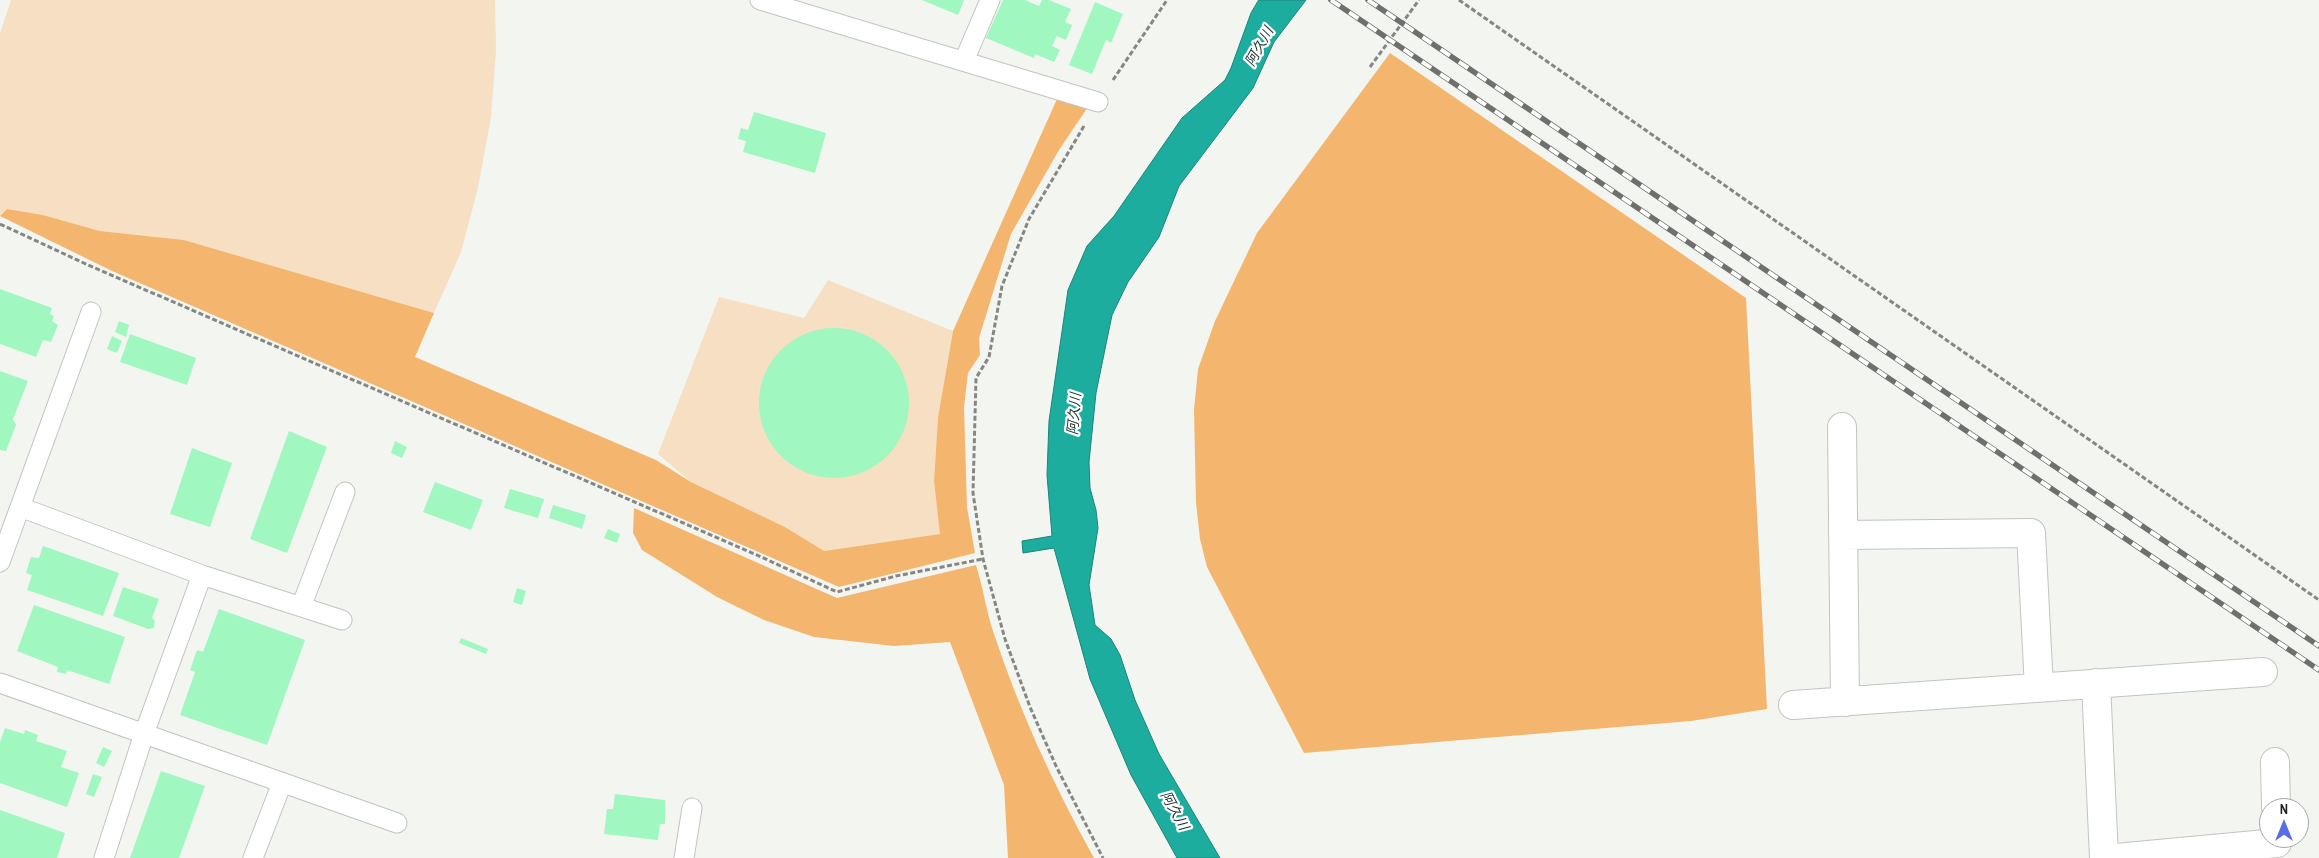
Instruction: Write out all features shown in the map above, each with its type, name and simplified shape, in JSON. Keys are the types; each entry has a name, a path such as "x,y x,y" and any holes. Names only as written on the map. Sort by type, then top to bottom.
{"street":[{"path":"1842,427 1845,702"},
{"path":"1843,535 2031,533 2039,688"},
{"path":"1793,705 2263,672"},
{"path":"2096,683 2104,858"},
{"path":"2276,762 2276,798"},
{"path":"2116,858 2259,846"}],"lane":[{"path":"760,0 797,5 964,61 1098,102"},
{"path":"964,61 990,0"},
{"path":"0,562 91,312"},
{"path":"301,607 345,492"},
{"path":"20,507 202,575 342,620"},
{"path":"104,858 144,734 202,575"},
{"path":"0,683 397,823"},
{"path":"253,858 282,783"},
{"path":"684,858 692,808"}],"path":[{"path":"1103,858 1056,766 1030,707 1005,639 983,559 973,493 976,378 989,357 1002,286 1029,219 1098,102 1167,0"},
{"path":"1370,67 1418,0"},
{"path":"1459,0 2319,600"},
{"path":"0,224 88,266 757,555 837,592 896,576 983,559"}],"shaded area":[{"path":"11,0 495,0 496,51 491,117 478,188 461,252 434,313 184,240 100,231 43,215 7,209 0,216 0,33"},
{"path":"1390,53 1746,298 1767,709 1691,721 1304,753 1207,567 1200,539 1196,503 1194,410 1198,369 1215,321 1257,233"},
{"path":"1057,99 1088,107 1059,150 1011,234 979,338 980,355 968,373 964,407 967,507 975,553 839,587 112,271 0,216 7,209 43,215 100,231 184,240 434,313 415,357 656,460 691,482 785,527 824,551 940,534 934,481 938,417 953,331"},
{"path":"828,280 953,331 938,417 934,481 941,534 823,551 785,527 691,482 658,454 719,297 804,318"},
{"path":"634,508 837,598 976,565 991,623 1014,690 1051,775 1094,858 1008,858 1004,785 950,642 894,646 814,637 764,620 717,597 642,550 633,533"}],"water":[{"name":"阿久川","path":"1259,0 1306,0 1274,42 1253,88 1179,186 1159,237 1128,282 1112,315 1096,393 1089,462 1090,488 1096,510 1098,528 1089,585 1095,625 1111,639 1120,655 1135,700 1159,754 1220,858 1177,858 1131,775 1090,679 1054,548 1023,553 1022,541 1052,536 1047,475 1049,421 1068,290 1087,246 1114,216 1182,118 1225,80 1251,13"}],"building":[{"path":"922,0 964,0 958,15"},
{"path":"1003,0 1025,0 1039,6 1042,0 1049,0 1071,9 1065,22 1072,25 1066,40 1057,36 1052,46 1060,50 1054,62 1035,54 1034,58 986,38"},
{"path":"1095,2 1123,14 1111,43 1106,40 1092,74 1069,65"},
{"path":"754,112 826,133 815,173 743,152 746,141 738,139 741,128 748,130"},
{"path":"0,289 52,308 50,314 54,316 52,321 58,325 51,342 43,340 36,357 0,344"},
{"path":"119,321 129,325 126,337 115,332"},
{"path":"834,328 849,329 863,334 887,350 903,374 908,388 908,418 903,432 887,456 863,472 849,477 834,478 819,477 805,472 781,456 765,432 760,418 759,403 760,388 765,374 781,350 805,334 819,329"},
{"path":"130,334 196,358 187,385 120,362"},
{"path":"112,336 122,341 117,353 107,349"},
{"path":"0,371 28,381 13,419 16,425 6,451 0,450"},
{"path":"289,431 327,447 287,553 250,539"},
{"path":"395,441 407,447 402,458 391,453"},
{"path":"192,448 232,463 210,527 170,514"},
{"path":"435,482 483,500 471,530 423,512"},
{"path":"510,489 544,499 538,518 504,508"},
{"path":"553,505 586,515 582,529 549,518"},
{"path":"608,529 620,534 617,543 604,538"},
{"path":"43,546 119,573 103,616 27,590 32,575 26,573 31,557 39,558"},
{"path":"123,587 159,599 152,618 155,621 154,628 148,629 113,616"},
{"path":"517,588 526,591 522,605 513,602"},
{"path":"34,605 125,637 109,684 67,670 66,674 57,672 58,667 17,651"},
{"path":"219,609 305,640 267,745 180,715 195,672 190,670 197,650 203,652"},
{"path":"461,638 488,649 486,654 459,643"},
{"path":"5,728 24,734 25,730 38,735 36,741 67,751 61,767 79,773 67,807 0,783 0,742"},
{"path":"103,747 112,751 104,767 96,763"},
{"path":"161,771 205,786 179,858 130,858"},
{"path":"93,774 102,777 94,797 86,794"},
{"path":"615,794 665,800 665,824 660,824 658,840 604,834 607,809 613,809"},
{"path":"0,810 65,833 57,858 0,858"}],"railway":[{"path":"1331,0 2319,670"},
{"path":"1368,0 2319,646"}]}
